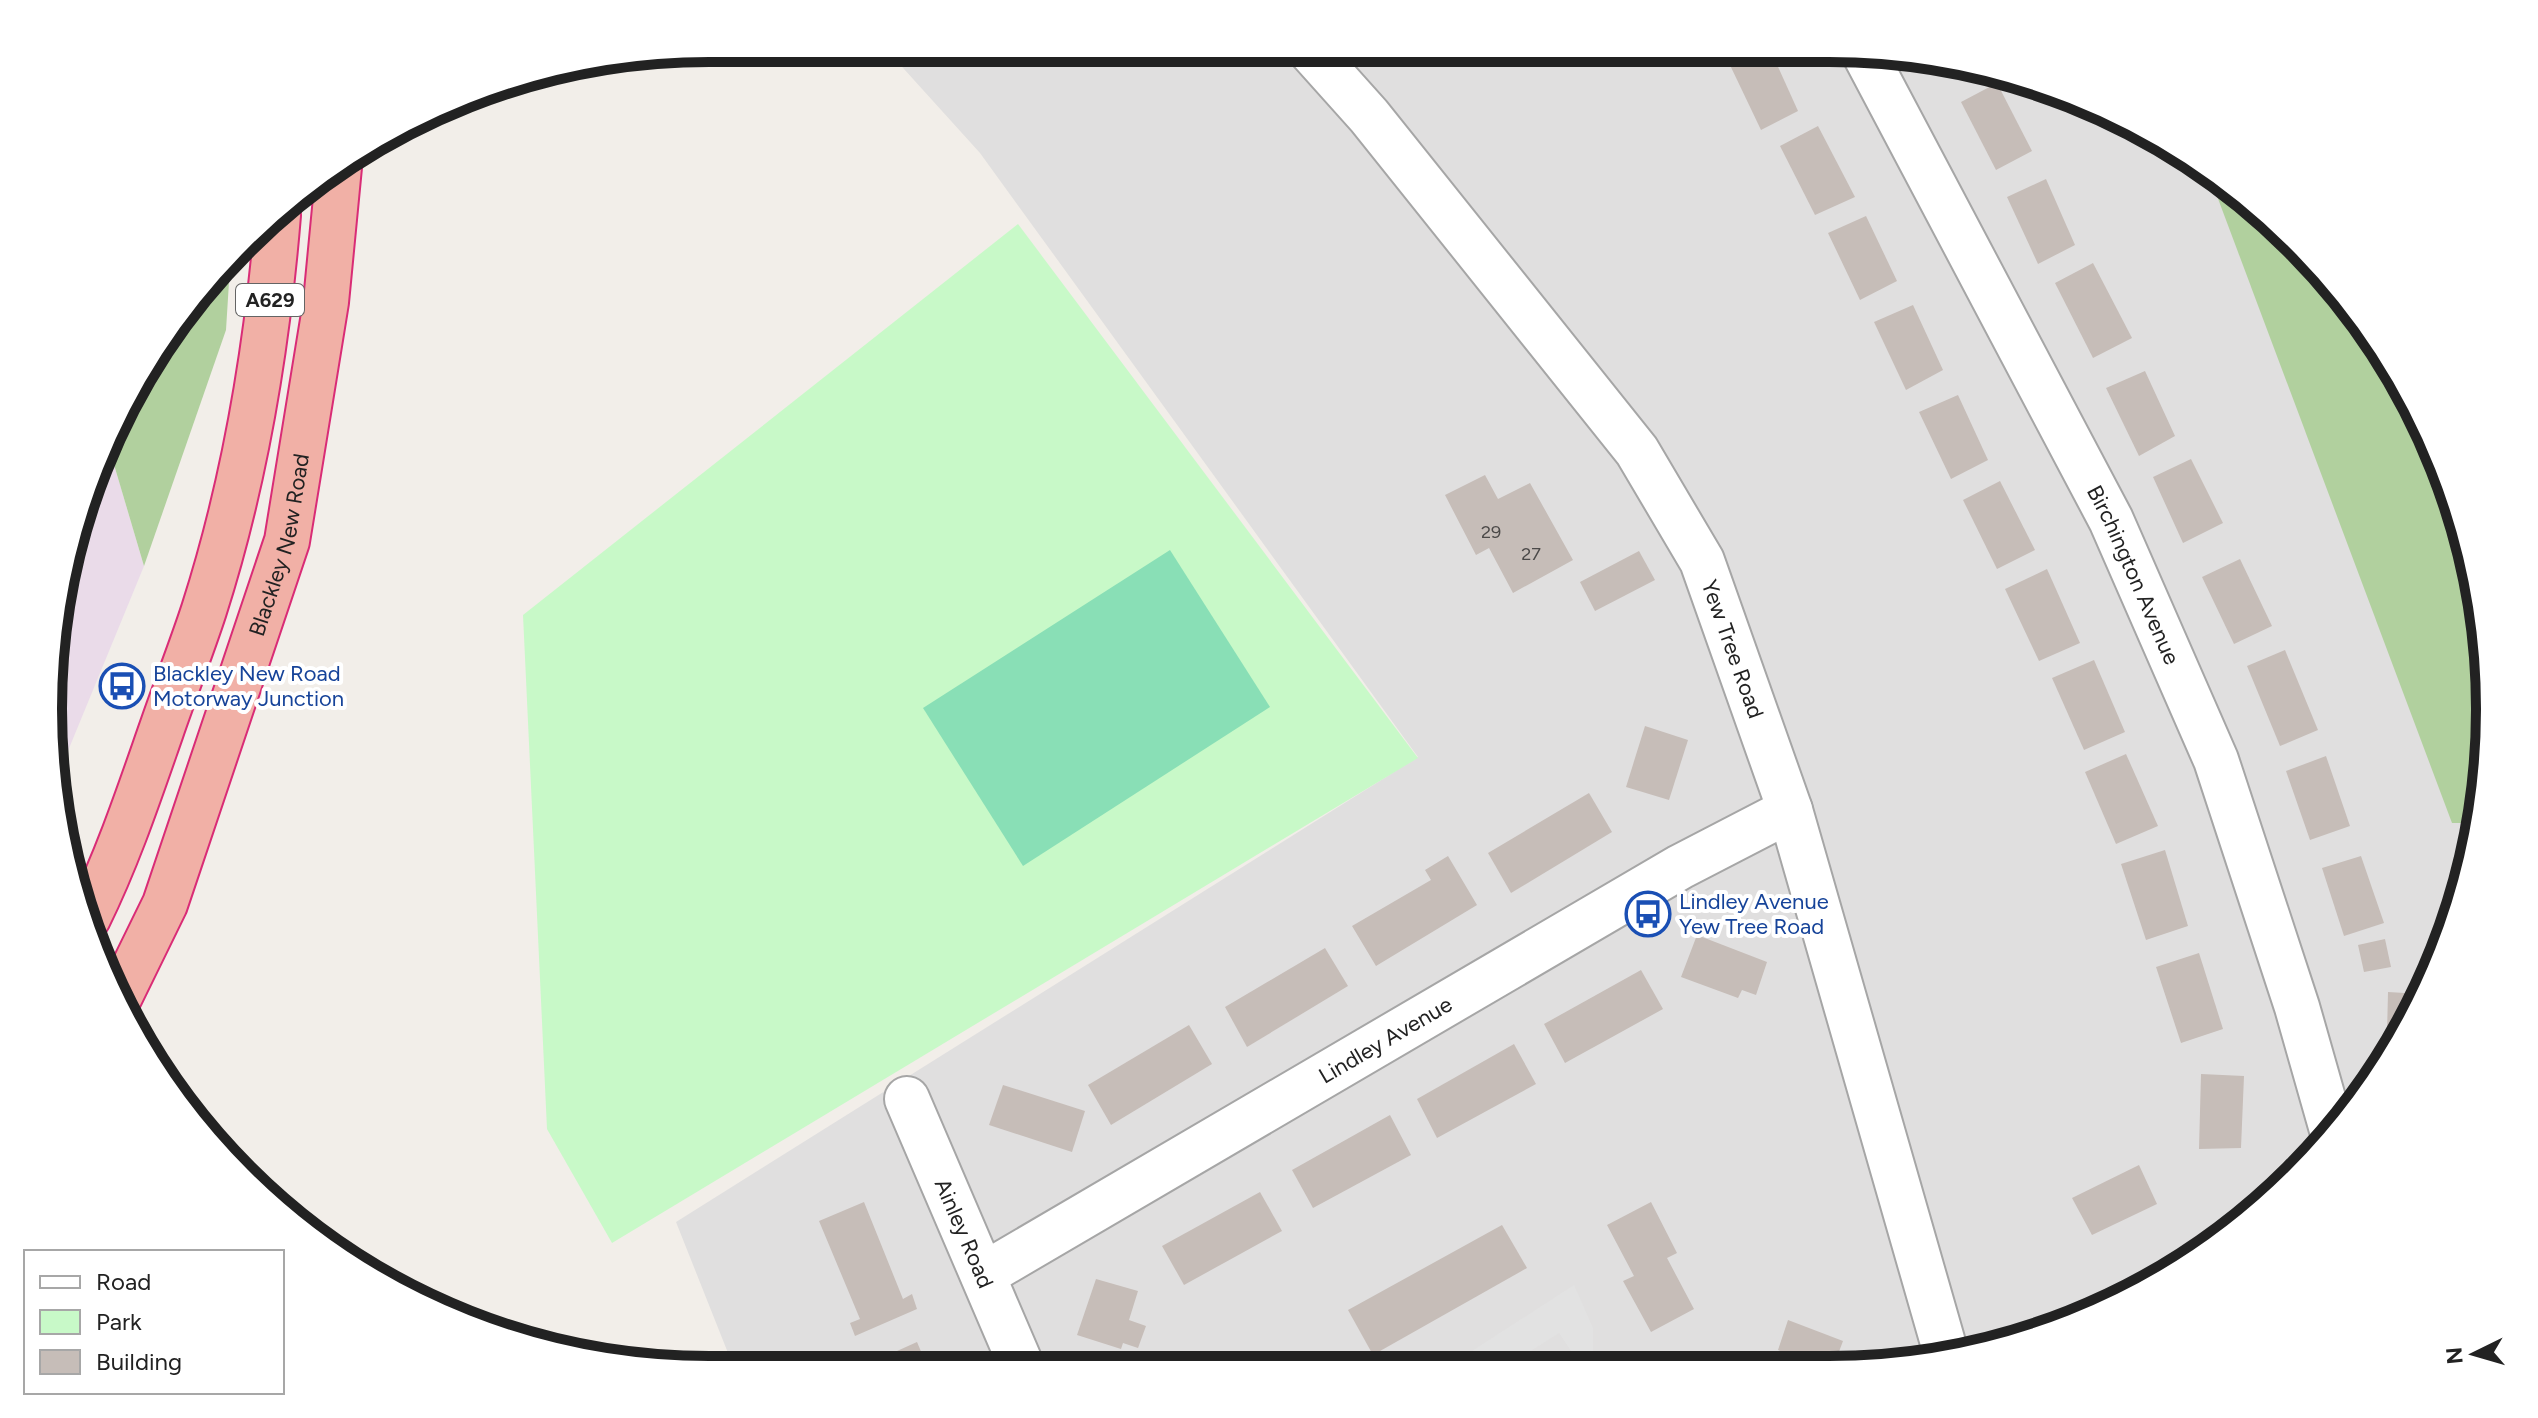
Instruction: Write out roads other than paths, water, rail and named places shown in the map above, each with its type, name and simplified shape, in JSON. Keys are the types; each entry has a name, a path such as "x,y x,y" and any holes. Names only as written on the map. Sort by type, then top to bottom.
{"highway":[{"name":"Blackley New Road","path":"125,986 165,904 287,541 326,302 338,180"},
{"name":"A629","path":"93,908 112,870 212,581 238,484 259,385 277,228"}],"street":[{"name":"Yew Tree Road","path":"1321,62 1369,116 1637,451 1702,561 1790,810 1944,1346"},
{"name":"Birchington Avenue","path":"1869,63 2111,520 2216,760 2297,1007 2329,1119"},
{"name":"Lindley Avenue","path":"983,1275 1680,867 1790,810"},
{"name":"Ainley Road","path":"907,1099 1017,1356"}],"place":[{"name":"Blackley New Road Motorway Junction","path":"122,686"},
{"name":"Lindley Avenue Yew Tree Road","path":"1648,914"}]}
